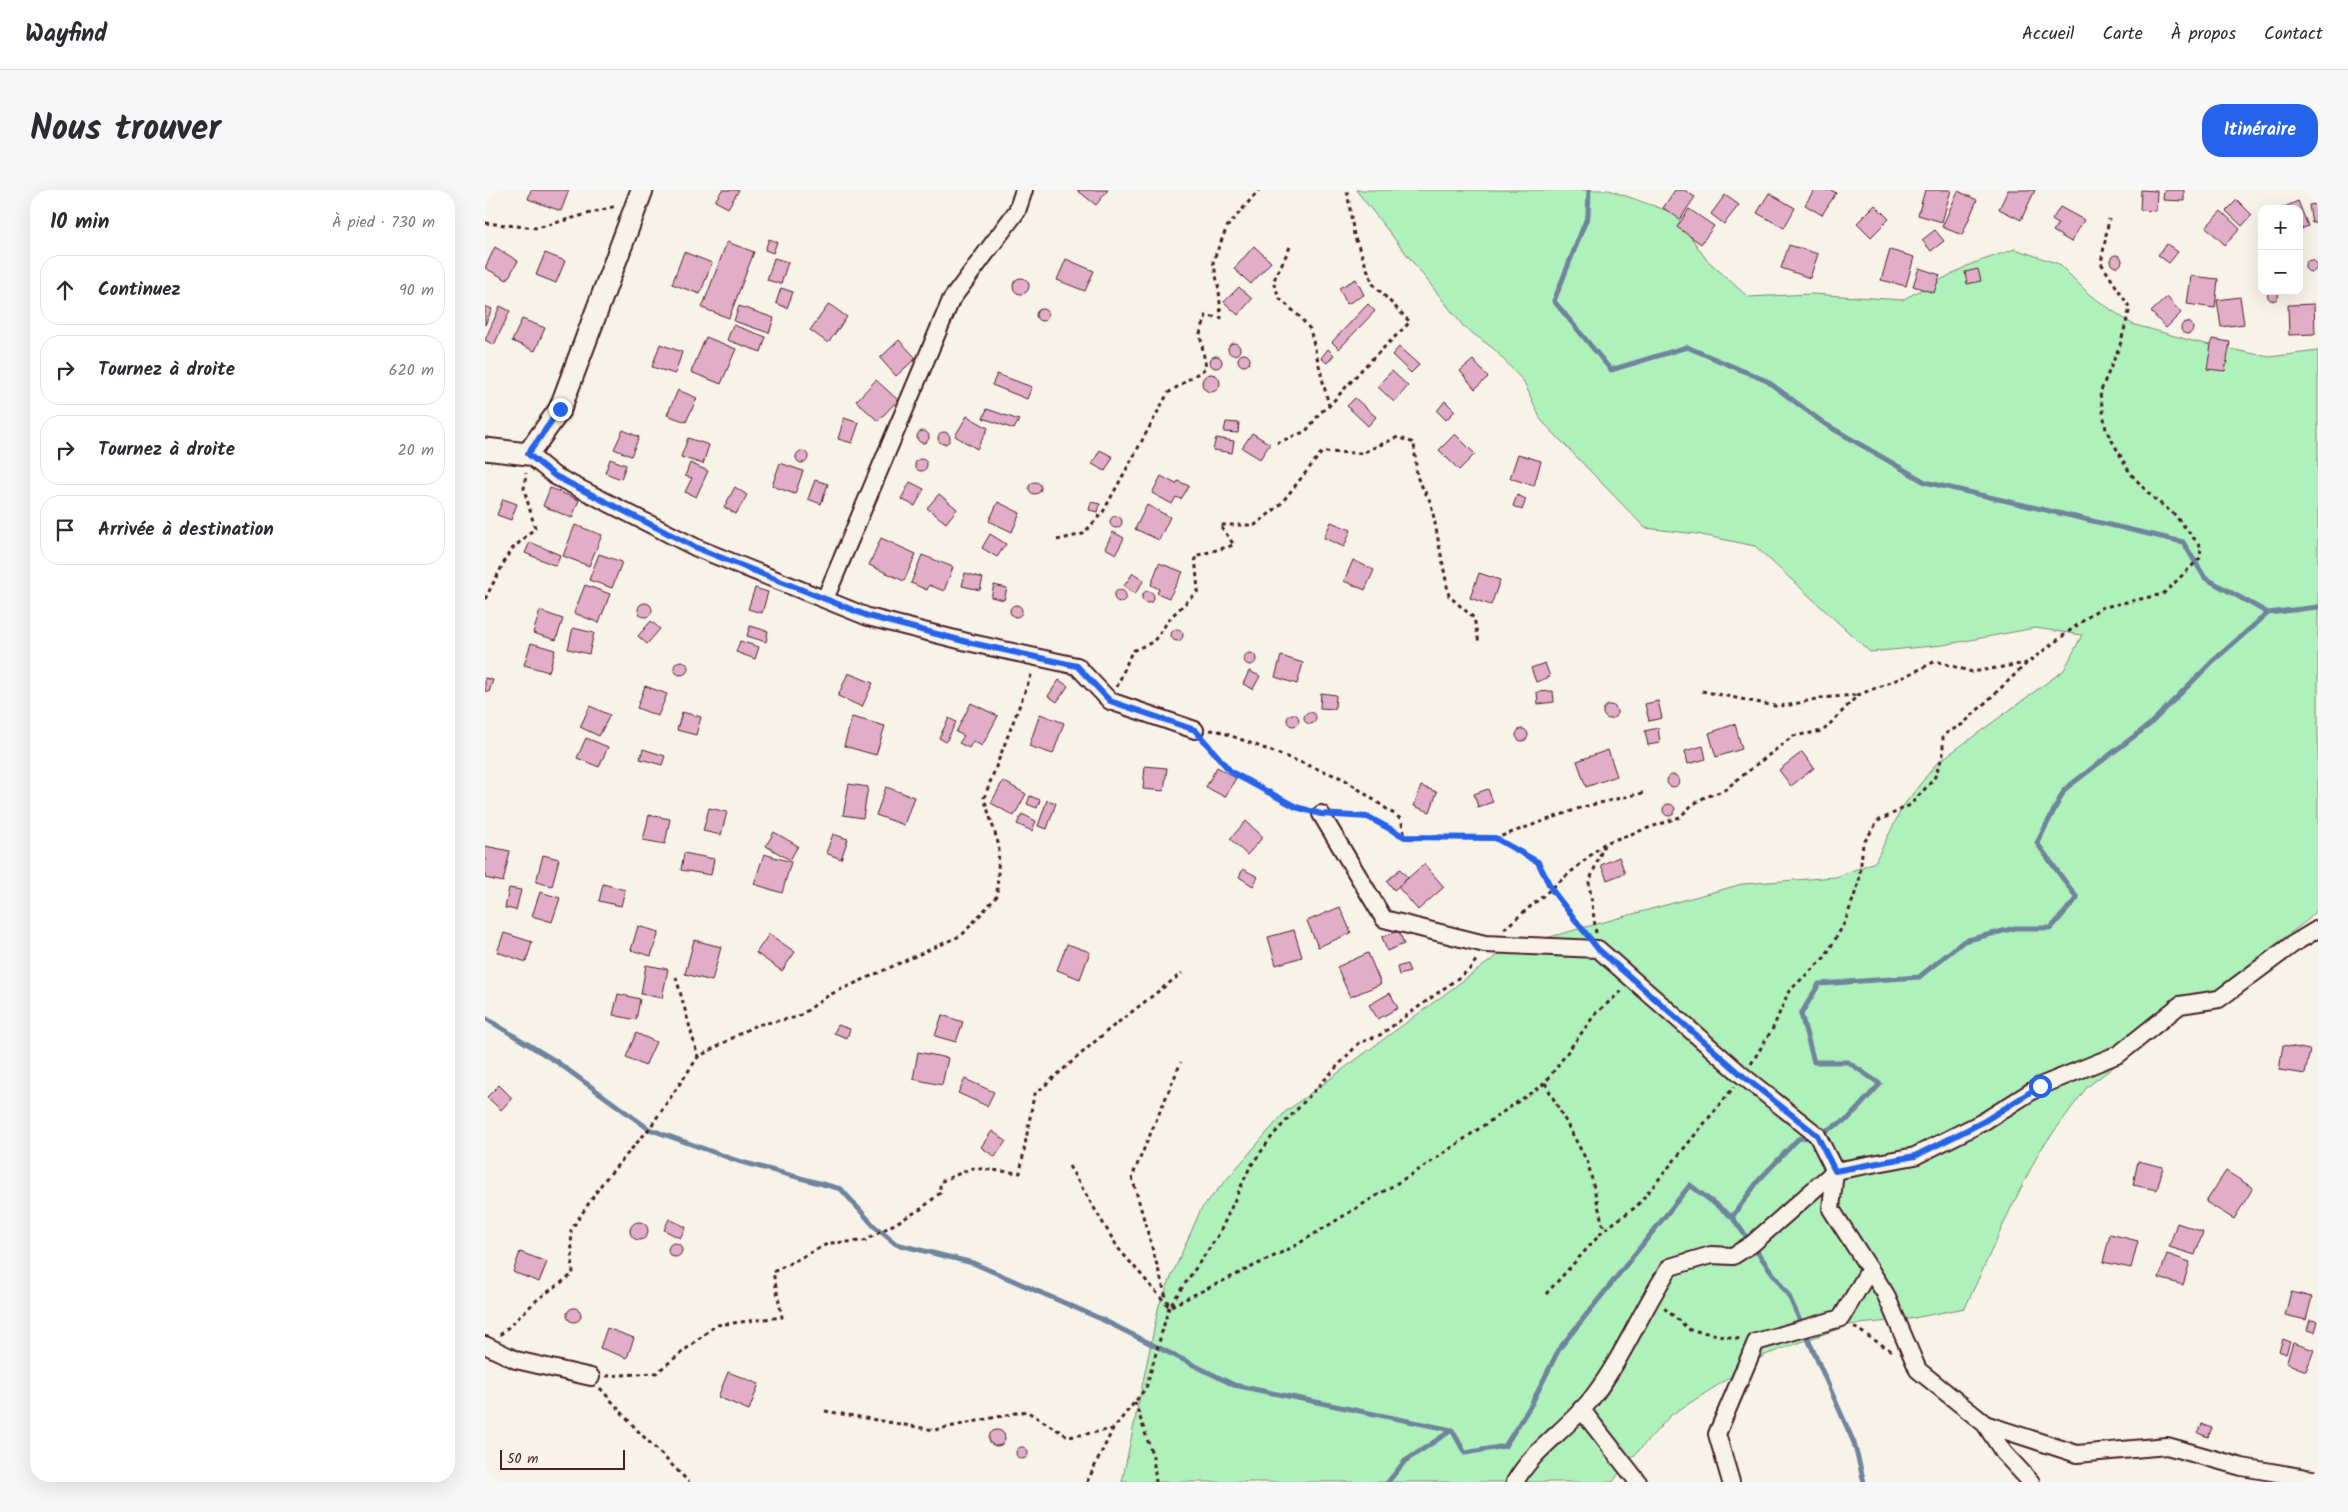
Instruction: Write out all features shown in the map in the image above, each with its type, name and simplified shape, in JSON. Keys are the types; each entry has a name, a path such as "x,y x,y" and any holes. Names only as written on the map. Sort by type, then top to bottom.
{"street":[{"path":"528,454 560,409 642,190"},
{"path":"825,599 951,300 1017,211 1024,190"},
{"path":"485,449 528,454 555,476 697,548 868,616 1037,658 1077,666 1110,701 1195,730"},
{"path":"1321,814 1383,919 1485,944 1598,949 1743,1076 1817,1135 1835,1171 1831,1209 1885,1293 1918,1370 1985,1424 2004,1452 2031,1482"},
{"path":"1515,1482 1525,1464 1591,1400 1613,1368 1651,1296 1670,1267 1711,1255 1733,1256 1752,1244 1835,1171 1915,1156 1983,1122 2040,1086 2119,1054 2180,1005 2219,999 2293,944 2318,929"},
{"path":"1731,1482 1717,1434 1756,1342 1841,1318 1869,1269"},
{"path":"486,1346 516,1360 591,1377"},
{"path":"1581,1409 1638,1482"},
{"path":"1985,1424 2077,1454 2167,1446 2243,1467 2301,1479 2318,1480"}],"path":[{"path":"485,196 489,190"},
{"path":"1057,540 1083,534 1103,512 1168,393 1206,368 1200,334 1206,316 1221,318 1219,290 1213,261 1227,227 1259,190"},
{"path":"1277,443 1306,431 1321,412 1410,322 1373,284 1354,235 1347,190"},
{"path":"485,223 537,228 614,208 619,202"},
{"path":"1546,1294 1604,1230 1637,1206 1743,1076 1773,1028 1789,991 1825,957 1845,922 1859,882 1863,844 1878,821 1909,805 1934,779 1943,755 1943,735 1963,724 2027,663 2100,608 2163,594 2188,572 2200,558 2201,547 2174,514 2152,497 2130,473 2106,430 2100,393 2120,345 2130,308 2101,263 2109,219"},
{"path":"1290,247 1273,282 1280,299 1310,329 1329,406"},
{"path":"1110,701 1132,651 1153,642 1171,617 1198,591 1195,556 1234,545 1220,525 1255,525 1279,506 1322,452 1362,453 1398,437 1415,443 1417,477 1431,503 1449,596 1474,618 1479,643"},
{"path":"485,599 510,551 535,528 524,489 528,454"},
{"path":"486,1346 538,1299 573,1274 571,1230 603,1182 649,1129 698,1057 756,1025 798,1017 829,995 962,935 997,896 999,846 984,798 1037,658"},
{"path":"1703,691 1775,706 1790,705 1820,698 1858,695 1906,676 1936,661 1972,672 2027,663"},
{"path":"1087,1482 1113,1428 1147,1388 1169,1307 1219,1234 1250,1167 1273,1135 1359,1043 1380,1035 1471,968 1485,944 1552,890 1605,843 1680,817 1692,805 1705,797 1723,791 1793,736 1823,731 1858,695"},
{"path":"1195,730 1231,772 1296,807 1321,814 1368,817 1405,837 1495,838 1583,807 1646,792"},
{"path":"1195,730 1219,731 1344,779 1401,819 1405,837"},
{"path":"1495,838 1538,862 1552,890 1598,949"},
{"path":"1598,949 1589,882 1605,843"},
{"path":"591,1377 656,1373 716,1325 782,1317 773,1272 829,1244 864,1241 921,1209 940,1193 940,1182 972,1168 1020,1173 1034,1095 1107,1031 1181,973"},
{"path":"676,977 698,1057"},
{"path":"1169,1307 1293,1247 1425,1166 1545,1083 1596,1014 1634,981"},
{"path":"1169,1307 1132,1177 1181,1062"},
{"path":"1545,1083 1589,1163 1604,1230"},
{"path":"1069,1166 1118,1248 1169,1307"},
{"path":"1651,1296 1690,1330 1756,1342"},
{"path":"1841,1318 1918,1370"},
{"path":"591,1377 639,1432 689,1482"},
{"path":"1135,1402 1153,1457 1156,1482"},
{"path":"825,1411 935,1430 1025,1411 1069,1437 1113,1428"}],"green space":[{"path":"1356,190 1609,190 1674,213 1706,259 1748,297 1812,294 1902,300 1971,264 2015,249 2059,264 2090,295 2132,324 2196,342 2269,357 2318,351 2318,908 2309,919 2087,1087 2039,1152 1965,1308 1909,1319 1849,1325 1765,1355 1671,1415 1621,1470 1613,1482 1122,1482 1159,1305 1201,1209 1285,1112 1506,949 1742,884 1836,877 1875,862 1903,806 1936,764 2064,670 2082,635 2035,628 1943,645 1870,652 1755,546 1697,534 1645,528 1541,420 1524,382 1494,349 1464,327"}],"building":[{"path":"531,190 569,190 561,211 528,199"},
{"path":"722,190 739,190 728,208 715,201"},
{"path":"1077,190 1108,190 1096,205"},
{"path":"1675,190 1684,190 1695,197 1680,219 1663,208"},
{"path":"1814,190 1831,190 1836,193 1822,215 1805,205"},
{"path":"1925,190 1951,190 1942,222 1918,215"},
{"path":"2008,190 2035,190 2021,220 1999,209"},
{"path":"2141,190 2157,191 2156,211 2140,210"},
{"path":"2164,190 2184,190 2184,201 2163,200"},
{"path":"1958,191 1977,200 1962,235 1942,227"},
{"path":"1769,193 1795,208 1784,228 1757,213"},
{"path":"1725,195 1739,205 1724,224 1711,214"},
{"path":"2237,200 2252,215 2242,226 2226,211"},
{"path":"2298,201 2300,205 2289,205"},
{"path":"2318,204 2318,222 2312,223 2309,205"},
{"path":"1875,205 1889,219 1871,237 1857,223"},
{"path":"2060,207 2084,220 2071,242 2053,231 2058,224 2052,220"},
{"path":"1689,209 1714,226 1701,244 1677,227"},
{"path":"2221,211 2240,229 2225,245 2206,227"},
{"path":"2303,214 2308,226 2303,228"},
{"path":"1935,230 1944,241 1931,251 1922,240"},
{"path":"769,239 777,242 773,253 765,250"},
{"path":"727,242 754,252 729,318 702,308"},
{"path":"2167,244 2178,252 2169,263 2158,255"},
{"path":"1789,245 1818,254 1810,278 1781,268"},
{"path":"1254,246 1271,262 1251,284 1234,269"},
{"path":"495,247 518,261 507,280 485,268"},
{"path":"1890,250 1914,257 1906,286 1881,280"},
{"path":"684,252 712,263 700,294 672,284"},
{"path":"545,253 565,261 556,283 536,275"},
{"path":"2114,255 2118,255 2122,261 2118,267 2114,267 2110,263 2110,259"},
{"path":"774,258 788,262 781,284 767,280"},
{"path":"1066,259 1094,271 1085,291 1057,280"},
{"path":"2309,260 2313,260 2317,266 2313,272 2309,272 2305,268 2305,264"},
{"path":"1919,268 1940,275 1934,293 1913,286"},
{"path":"1978,269 1981,281 1967,284 1965,272"},
{"path":"2191,276 2218,279 2215,308 2187,304"},
{"path":"1018,278 1024,278 1029,283 1027,292 1018,294 1013,289 1013,283"},
{"path":"1356,279 1364,295 1347,304 1339,288"},
{"path":"1239,287 1252,299 1238,315 1224,302"},
{"path":"781,288 793,292 787,308 776,303"},
{"path":"2267,295 2279,295 2273,301"},
{"path":"2167,297 2181,313 2166,328 2151,312"},
{"path":"2240,297 2244,324 2221,327 2217,300"},
{"path":"829,304 847,317 828,343 810,330"},
{"path":"1368,304 1375,311 1339,349 1332,342"},
{"path":"2314,304 2315,334 2289,335 2288,305"},
{"path":"485,306 492,309 485,325"},
{"path":"500,306 510,311 494,345 485,340"},
{"path":"739,306 774,318 769,333 734,321"},
{"path":"1040,309 1044,309 1048,315 1044,321 1040,321 1036,317 1036,313"},
{"path":"522,319 545,328 535,351 512,341"},
{"path":"2185,322 2189,322 2193,328 2189,334 2185,334 2181,330 2181,326"},
{"path":"733,325 766,337 761,352 727,340"},
{"path":"706,337 736,349 721,384 691,372"},
{"path":"2212,339 2230,342 2225,371 2207,369"},
{"path":"899,340 916,358 896,376 880,358"},
{"path":"1232,343 1236,343 1240,349 1236,355 1232,355 1228,351 1228,347"},
{"path":"660,344 682,352 675,374 652,367"},
{"path":"1399,347 1419,365 1411,373 1392,355"},
{"path":"1328,349 1334,355 1327,363 1321,358"},
{"path":"1244,354 1250,360 1244,366 1238,360"},
{"path":"1214,356 1218,356 1222,362 1218,368 1214,368 1210,364 1210,360"},
{"path":"1473,360 1488,377 1475,389 1460,371"},
{"path":"1392,371 1408,386 1394,402 1377,386"},
{"path":"997,374 1032,387 1027,399 992,385"},
{"path":"1211,374 1217,377 1220,383 1217,389 1211,392 1205,389 1202,383 1205,377"},
{"path":"876,380 898,400 878,421 856,401"},
{"path":"678,390 697,398 686,422 667,415"},
{"path":"1355,398 1376,417 1368,426 1347,406"},
{"path":"1445,401 1455,411 1446,420 1437,411"},
{"path":"987,409 1019,420 1014,429 983,418"},
{"path":"967,416 988,428 977,449 955,436"},
{"path":"844,418 859,423 852,443 838,439"},
{"path":"1226,422 1239,423 1238,433 1224,432"},
{"path":"623,430 639,437 631,456 614,449"},
{"path":"921,431 925,431 929,437 925,443 921,443 917,439 917,435"},
{"path":"942,432 946,432 950,438 946,444 942,444 938,440 938,436"},
{"path":"1252,433 1270,444 1260,459 1242,448"},
{"path":"1455,434 1475,454 1459,470 1439,450"},
{"path":"688,438 709,445 703,464 681,457"},
{"path":"1216,438 1234,441 1232,453 1213,450"},
{"path":"1100,450 1113,457 1105,471 1092,464"},
{"path":"800,451 804,451 808,457 804,463 800,463 796,459 796,455"},
{"path":"1518,454 1541,461 1534,486 1510,478"},
{"path":"610,459 626,465 621,479 605,473"},
{"path":"919,459 923,459 927,465 923,471 919,471 915,467 915,463"},
{"path":"690,463 708,471 696,497 685,492 692,478 685,476"},
{"path":"780,463 803,471 795,494 772,486"},
{"path":"1161,476 1176,484 1178,481 1189,486 1181,499 1176,497 1172,504 1152,493"},
{"path":"815,480 828,484 821,504 808,499"},
{"path":"910,482 924,489 915,506 901,499"},
{"path":"1033,482 1037,482 1041,488 1037,494 1033,494 1029,490 1029,486"},
{"path":"735,487 747,495 736,514 724,507"},
{"path":"550,488 579,500 572,518 543,506"},
{"path":"939,494 957,509 946,523 927,508"},
{"path":"1517,495 1526,499 1522,510 1513,506"},
{"path":"503,499 517,504 511,520 497,515"},
{"path":"998,502 1020,513 1012,532 989,521"},
{"path":"1091,502 1100,504 1098,512 1089,510"},
{"path":"1147,505 1170,517 1159,540 1135,529"},
{"path":"1114,516 1118,516 1122,522 1118,528 1114,528 1110,524 1110,520"},
{"path":"1331,522 1351,530 1344,547 1324,538"},
{"path":"575,525 602,535 589,566 563,556"},
{"path":"1113,532 1124,538 1116,554 1105,548"},
{"path":"990,534 1006,544 997,557 982,548"},
{"path":"881,538 916,554 904,581 869,565"},
{"path":"530,542 560,555 556,566 525,553"},
{"path":"599,554 622,562 612,588 589,580"},
{"path":"922,555 953,567 944,591 929,585 927,590 911,583"},
{"path":"1353,560 1374,570 1365,590 1344,581"},
{"path":"1159,563 1183,572 1169,598 1157,593 1159,589 1151,585"},
{"path":"965,573 983,578 980,590 962,586"},
{"path":"1133,573 1144,580 1135,594 1124,586"},
{"path":"1479,573 1500,580 1491,605 1470,598"},
{"path":"585,585 610,594 599,623 574,613"},
{"path":"994,585 1007,588 1004,600 991,597"},
{"path":"755,588 768,592 762,613 748,609"},
{"path":"1118,590 1122,590 1126,596 1122,602 1118,602 1114,598 1114,594"},
{"path":"1146,591 1150,591 1154,597 1150,603 1146,603 1142,599 1142,595"},
{"path":"645,603 650,605 652,610 650,615 645,617 640,615 638,610 640,605"},
{"path":"1014,605 1018,605 1022,611 1018,617 1014,617 1010,613 1010,609"},
{"path":"540,611 563,619 556,640 533,633"},
{"path":"651,621 660,629 647,644 638,636"},
{"path":"750,626 768,631 766,642 747,636"},
{"path":"573,628 594,633 589,654 568,649"},
{"path":"1175,629 1179,629 1183,635 1179,641 1175,641 1171,637 1171,633"},
{"path":"740,641 759,647 755,659 736,652"},
{"path":"531,643 555,650 549,672 524,665"},
{"path":"1248,653 1252,653 1256,659 1252,665 1248,665 1244,661 1244,657"},
{"path":"1281,656 1303,663 1297,684 1275,677"},
{"path":"681,661 686,663 688,668 686,673 681,675 676,673 674,668 676,663"},
{"path":"1545,663 1550,677 1536,682 1531,668"},
{"path":"1249,671 1260,676 1253,689 1243,684"},
{"path":"848,673 873,683 862,707 838,696"},
{"path":"485,678 493,680 489,692 485,691"},
{"path":"1059,680 1068,686 1057,702 1048,696"},
{"path":"645,686 667,694 658,716 637,708"},
{"path":"1553,691 1554,702 1538,704 1537,692"},
{"path":"1321,693 1336,695 1335,709 1320,708"},
{"path":"1658,701 1662,718 1649,721 1645,704"},
{"path":"971,703 998,716 982,746 973,741 969,748 959,743 964,736 956,732"},
{"path":"1610,705 1615,707 1617,712 1615,717 1610,719 1605,717 1603,712 1605,707"},
{"path":"590,706 610,715 599,736 580,727"},
{"path":"682,712 701,717 696,735 677,730"},
{"path":"1308,712 1312,712 1316,718 1312,724 1308,724 1304,720 1304,716"},
{"path":"1040,714 1064,723 1053,754 1029,746"},
{"path":"1291,714 1295,714 1299,720 1295,726 1291,726 1287,722 1287,718"},
{"path":"852,717 885,726 876,755 844,746"},
{"path":"949,718 956,722 946,742 939,738"},
{"path":"1735,724 1742,749 1716,757 1709,733"},
{"path":"1658,728 1660,743 1648,745 1645,731"},
{"path":"1520,729 1524,729 1528,735 1524,741 1520,741 1516,737 1516,733"},
{"path":"586,738 608,747 599,767 577,758"},
{"path":"1703,746 1706,759 1688,764 1685,751"},
{"path":"643,749 665,756 662,765 640,759"},
{"path":"1608,750 1617,776 1586,787 1577,761"},
{"path":"1802,752 1814,768 1791,786 1779,770"},
{"path":"1145,766 1167,768 1164,791 1143,789"},
{"path":"1217,767 1236,778 1225,797 1206,787"},
{"path":"1671,775 1675,775 1679,781 1675,787 1671,787 1667,783 1667,779"},
{"path":"1003,781 1026,794 1014,816 991,803"},
{"path":"849,784 868,787 863,818 843,815"},
{"path":"1421,786 1437,792 1430,812 1414,806"},
{"path":"886,787 914,797 904,825 876,815"},
{"path":"1488,789 1493,802 1478,807 1474,794"},
{"path":"1030,796 1040,800 1037,808 1027,804"},
{"path":"1047,800 1056,803 1047,829 1038,826"},
{"path":"1667,804 1671,804 1675,810 1671,816 1667,816 1663,812 1663,808"},
{"path":"709,808 727,812 721,835 703,831"},
{"path":"1022,814 1036,821 1032,831 1017,824"},
{"path":"649,815 670,819 665,844 643,840"},
{"path":"1246,821 1263,837 1247,855 1230,839"},
{"path":"774,832 798,846 790,860 766,846"},
{"path":"833,834 848,839 841,859 826,853"},
{"path":"485,846 510,851 503,882 485,878"},
{"path":"684,853 714,859 711,875 681,870"},
{"path":"764,854 791,862 782,893 754,884"},
{"path":"543,855 559,859 552,886 536,882"},
{"path":"1619,857 1625,873 1607,880 1601,865"},
{"path":"1424,864 1444,887 1418,910 1398,887"},
{"path":"1243,869 1258,877 1253,886 1239,877"},
{"path":"1400,869 1408,878 1394,890 1387,881"},
{"path":"603,884 625,890 621,906 599,901"},
{"path":"509,888 521,890 516,910 505,908"},
{"path":"540,892 560,898 552,922 532,916"},
{"path":"1340,907 1351,933 1318,947 1307,921"},
{"path":"638,926 659,932 651,956 631,950"},
{"path":"1294,930 1302,957 1276,965 1268,937"},
{"path":"1399,931 1404,944 1387,951 1382,937"},
{"path":"504,933 532,942 526,962 497,952"},
{"path":"769,934 795,952 782,971 756,953"},
{"path":"694,940 721,947 712,981 685,974"},
{"path":"1067,944 1090,952 1080,979 1057,970"},
{"path":"1368,953 1381,984 1350,997 1337,967"},
{"path":"1407,964 1410,972 1399,975 1397,967"},
{"path":"646,965 668,969 662,998 641,994"},
{"path":"1390,993 1398,1008 1378,1019 1369,1005"},
{"path":"618,994 640,999 636,1020 613,1015"},
{"path":"942,1015 963,1022 956,1042 935,1036"},
{"path":"838,1025 850,1029 847,1038 834,1033"},
{"path":"636,1033 656,1042 645,1066 626,1057"},
{"path":"2283,1045 2310,1050 2305,1074 2279,1070"},
{"path":"918,1052 948,1058 942,1085 913,1079"},
{"path":"965,1079 994,1092 987,1106 958,1093"},
{"path":"499,1085 512,1098 501,1110 487,1097"},
{"path":"992,1131 1006,1141 995,1157 981,1147"},
{"path":"2138,1161 2163,1167 2157,1190 2133,1185"},
{"path":"2226,1171 2253,1188 2234,1219 2206,1202"},
{"path":"669,1219 686,1227 680,1238 664,1230"},
{"path":"639,1222 645,1225 648,1231 645,1237 639,1240 633,1237 630,1231 633,1225"},
{"path":"2177,1223 2203,1232 2195,1255 2169,1247"},
{"path":"2110,1234 2138,1241 2131,1268 2103,1262"},
{"path":"675,1243 680,1245 682,1250 680,1255 675,1257 670,1255 668,1250 670,1245"},
{"path":"520,1252 547,1262 539,1282 513,1272"},
{"path":"2167,1254 2190,1262 2183,1285 2159,1278"},
{"path":"2291,1292 2312,1297 2306,1320 2285,1315"},
{"path":"574,1308 579,1310 581,1315 579,1320 574,1322 569,1320 567,1315 569,1310"},
{"path":"2310,1320 2318,1321 2315,1332 2307,1330"},
{"path":"607,1328 634,1338 627,1358 600,1348"},
{"path":"2283,1339 2290,1342 2286,1354 2279,1351"},
{"path":"2293,1343 2314,1350 2306,1371 2286,1363"},
{"path":"728,1372 759,1384 749,1410 718,1397"},
{"path":"2202,1424 2212,1428 2208,1437 2198,1433"},
{"path":"997,1430 1003,1432 1005,1438 1003,1444 997,1446 991,1444 989,1438 991,1432"},
{"path":"1024,1447 1027,1448 1027,1458 1020,1459 1017,1458 1016,1451 1017,1448"}],"waterway":[{"path":"1589,190 1588,215 1554,301 1611,370 1687,347 1767,381 1825,424 1925,482 2183,542 2205,578 2268,613"},
{"path":"1388,1482 1405,1461 1452,1430 1465,1453 1505,1446 1531,1405 1559,1349 1690,1185 1732,1217 1758,1181 1798,1139 1817,1135 1848,1119 1880,1084 1848,1062 1814,1062 1801,1014 1819,984 1919,977 1964,941 2015,928 2051,928 2077,898 2037,843 2065,789 2149,725 2213,661 2268,613 2318,607"},
{"path":"485,1018 557,1062 649,1129 738,1161 841,1189 874,1226 896,1244 973,1263 1099,1318 1234,1385 1452,1430"},
{"path":"1732,1217 1789,1296 1854,1443 1864,1482"}],"route":[{"path":"560,409 528,454 555,476 697,548 868,616 967,642 1077,666 1110,701 1195,730 1231,772 1296,807 1321,814 1368,817 1405,837 1495,838 1538,862 1552,890 1598,949 1743,1076 1817,1135 1835,1171 1915,1156 1983,1122 2040,1086"}]}
